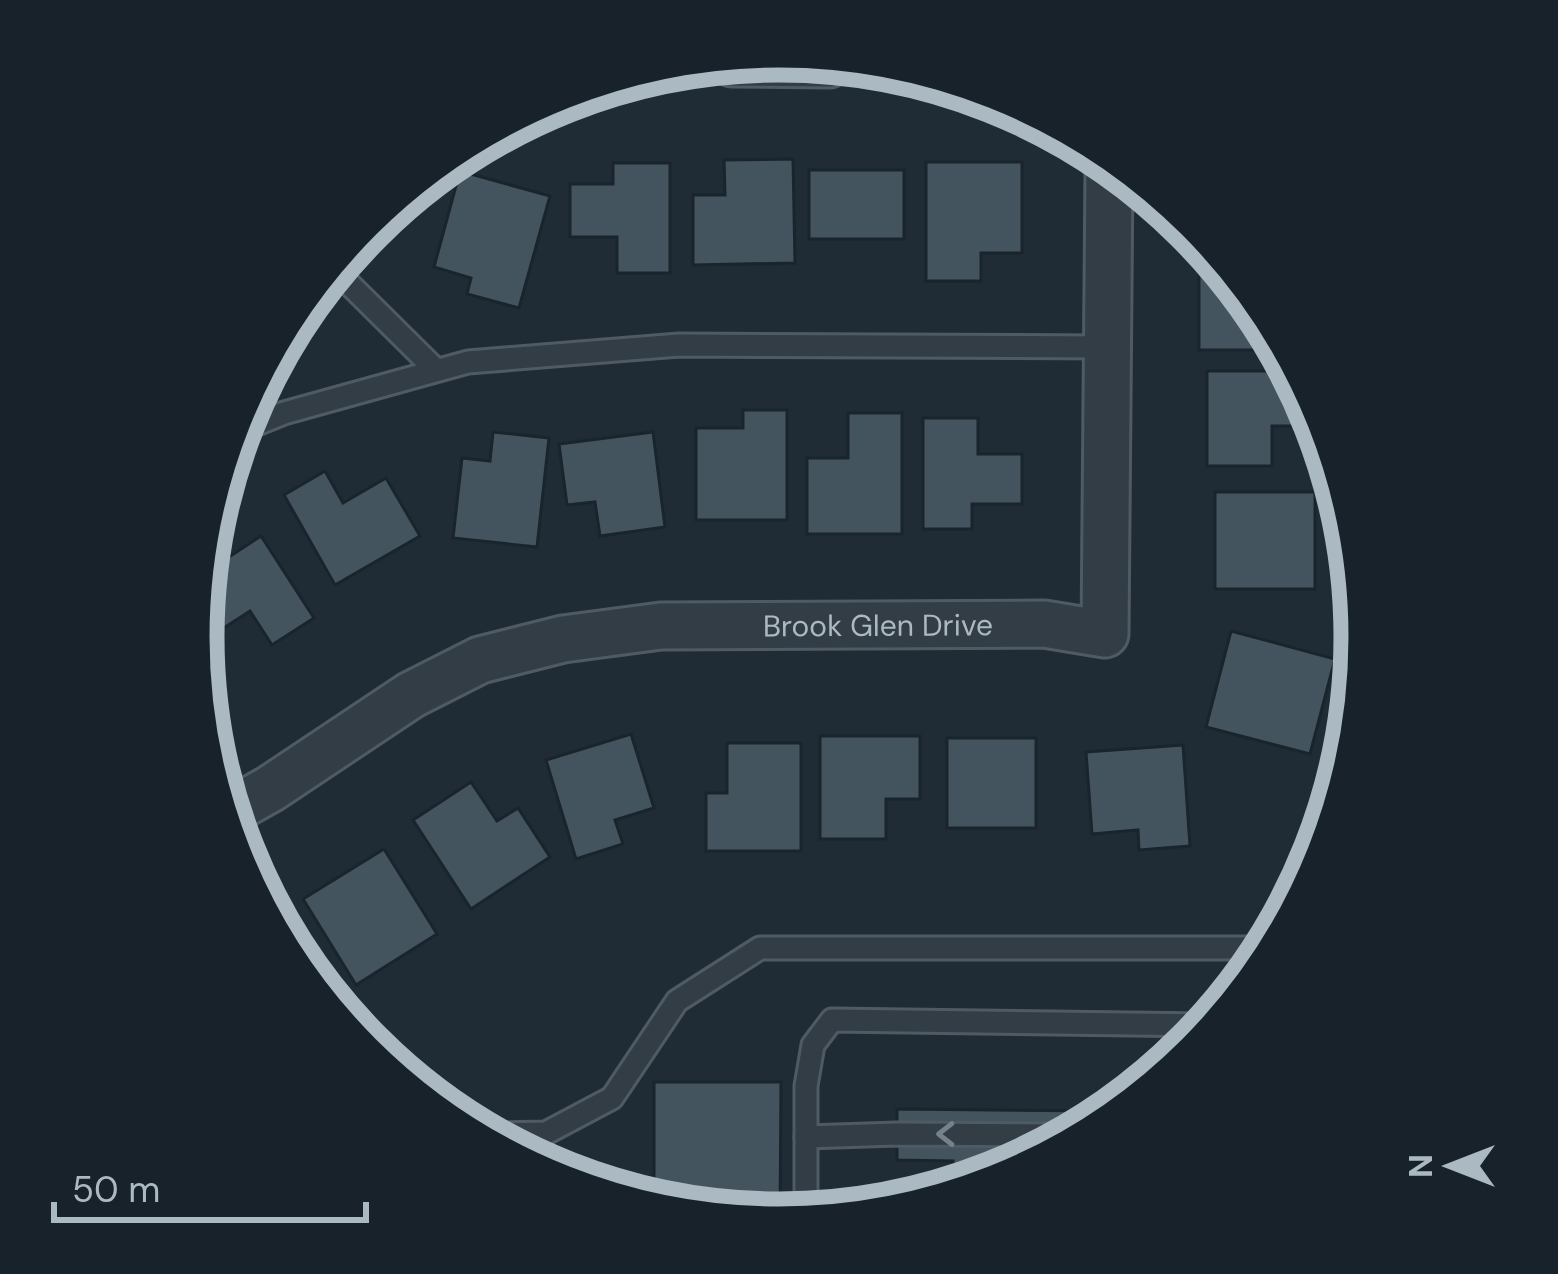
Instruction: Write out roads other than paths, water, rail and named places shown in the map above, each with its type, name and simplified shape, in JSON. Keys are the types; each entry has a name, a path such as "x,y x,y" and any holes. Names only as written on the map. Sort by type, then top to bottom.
{"street":[{"name":"Brook Glen Drive","path":"243,804 411,695 480,660 563,639 661,626 1044,624 1105,634 1109,183"}],"lane":[{"path":"345,280 436,370"},
{"path":"260,423 436,370 491,360 680,345 1108,346"},
{"path":"516,1134 546,1133 612,1098 677,1001 760,948 1247,948"},
{"path":"806,1198 806,1086 813,1046 832,1020 1185,1025"},
{"path":"806,1137 1040,1135"}]}
